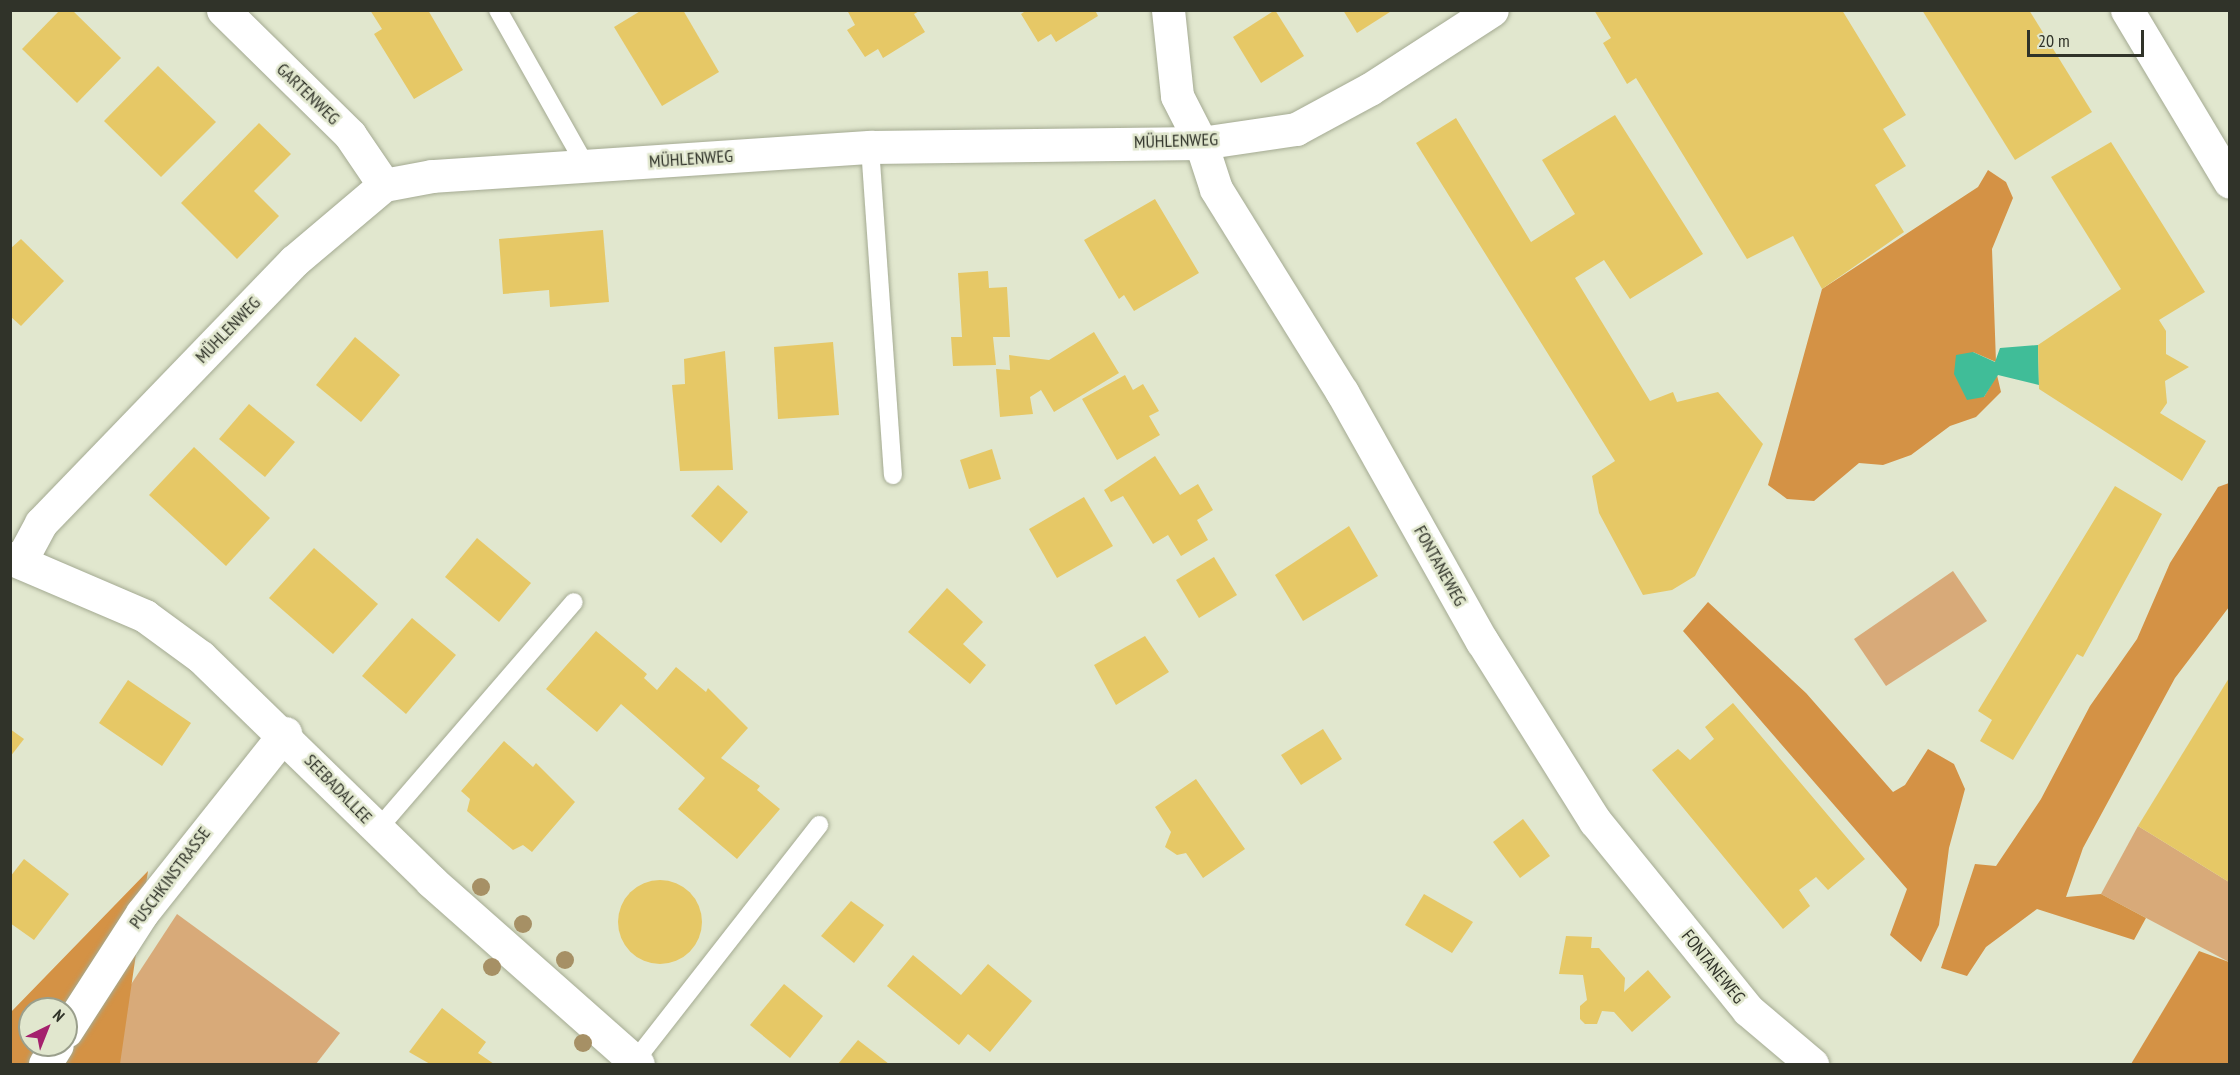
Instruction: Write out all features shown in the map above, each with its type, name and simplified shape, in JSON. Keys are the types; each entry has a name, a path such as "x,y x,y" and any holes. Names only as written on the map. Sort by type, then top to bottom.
{"street":[{"name":"GARTENWEG","path":"223,10 350,135 384,185"},
{"name":"FONTANEWEG","path":"1168,10 1177,96 1201,143 1216,189 1594,821 1748,1010 1812,1065"},
{"name":"MÜHLENWEG","path":"15,560 48,515 294,261 384,185 586,166 870,147 1201,143 1296,129 1370,89 1492,10"},
{"path":"2127,10 2229,182"},
{"name":"SEEBADALLEE","path":"15,560 145,616 201,657 285,733 377,830 636,1063"},
{"name":"PUSCHKINSTRASSE","path":"78,1012 142,913 285,733"}],"lane":[{"path":"498,10 586,166"},
{"path":"870,147 892,475"},
{"path":"377,830 574,602"},
{"path":"636,1063 819,825"}],"shaded area":[{"path":"1988,170 2006,182 2013,198 1992,249 1996,362 1973,352 1984,397 1997,375 2001,392 1976,417 1950,426 1911,455 1883,465 1859,463 1814,501 1787,499 1768,485 1822,289 1978,187"},
{"path":"2038,345 2039,385 1998,375 1984,397 1967,400 1954,374 1956,355 1973,352 1995,362 2000,348"},
{"path":"2229,483 2229,607 2175,678 2083,848 2066,897 2101,894 2146,918 2134,940 2037,909 1986,947 1967,976 1941,968 1975,864 1996,866 2041,799 2090,706 2137,639 2170,563 2218,487"},
{"path":"1953,571 1987,621 1886,686 1854,639"},
{"path":"1708,602 1806,693 1893,792 1905,785 1928,749 1954,764 1965,789 1949,848 1939,925 1921,962 1890,935 1907,889 1683,631"},
{"path":"2138,826 2229,882 2229,962 2101,894"},
{"path":"148,871 120,1064 11,1064 11,1012 18,1005 18,1057 78,1057 78,997 26,997"},
{"path":"177,914 340,1033 316,1064 79,1064"},
{"path":"2199,951 2229,962 2229,1064 2131,1064"}],"building":[{"path":"60,10 72,10 121,58 77,103 22,49"},
{"path":"370,10 428,10 463,70 414,99 374,34 382,29"},
{"path":"642,10 683,10 719,72 662,106 614,27"},
{"path":"847,10 921,10 914,14 925,32 883,58 878,49 865,57 847,30 855,25"},
{"path":"1027,10 1095,10 1098,16 1056,42 1051,34 1038,42 1021,14"},
{"path":"1275,10 1304,56 1261,83 1233,37"},
{"path":"1343,10 1393,10 1357,33"},
{"path":"1594,10 1842,10 1906,115 1883,129 1906,166 1875,185 1904,232 1822,289 1793,236 1747,259 1636,78 1627,84 1603,43 1611,38"},
{"path":"1922,10 2029,10 2092,112 2015,160"},
{"path":"158,66 216,122 161,177 104,121"},
{"path":"1615,115 1703,254 1630,299 1604,260 1575,278 1650,401 1673,392 1677,402 1718,392 1763,444 1695,576 1672,590 1643,595 1599,513 1592,476 1615,461 1416,143 1456,118 1531,242 1575,214 1542,160"},
{"path":"259,123 291,154 254,191 279,216 237,259 181,203"},
{"path":"2111,142 2205,292 2159,320 2166,331 2166,354 2189,367 2165,381 2167,403 2160,413 2206,441 2182,481 2039,389 2038,345 2121,289 2051,177"},
{"path":"1155,199 1199,273 1134,311 1124,295 1119,299 1084,240"},
{"path":"603,230 609,302 550,307 549,290 503,294 499,239"},
{"path":"21,239 64,281 21,326 10,316 10,249"},
{"path":"988,271 989,288 1007,287 1010,337 993,337 996,365 953,366 951,337 962,337 958,273"},
{"path":"1094,332 1119,373 1054,412 1041,390 1030,397 1033,414 1000,417 996,369 1010,370 1009,355 1049,360"},
{"path":"355,337 400,375 361,422 316,385"},
{"path":"833,342 839,415 778,419 774,347"},
{"path":"725,351 733,470 680,471 672,385 685,384 684,359"},
{"path":"1125,375 1133,390 1143,384 1159,411 1149,416 1160,435 1117,460 1082,399"},
{"path":"249,404 295,442 265,477 219,439"},
{"path":"194,447 270,518 226,566 149,495"},
{"path":"992,449 1001,479 969,489 960,460"},
{"path":"1155,456 1180,495 1198,484 1213,510 1197,520 1208,540 1181,556 1168,535 1153,544 1123,496 1111,502 1104,490"},
{"path":"718,485 748,512 721,543 691,516"},
{"path":"2115,486 2162,514 2083,657 2077,654 2013,760 1980,741 1992,720 1978,711"},
{"path":"1084,497 1113,546 1057,578 1029,529"},
{"path":"1349,526 1378,576 1303,621 1275,575"},
{"path":"477,538 531,583 499,622 445,577"},
{"path":"314,548 378,604 333,654 269,598"},
{"path":"1214,557 1237,595 1199,618 1176,580"},
{"path":"947,588 983,622 963,644 986,665 970,684 908,632"},
{"path":"412,618 456,655 406,714 362,676"},
{"path":"596,631 647,674 644,678 657,690 676,667 706,692 708,688 748,728 721,758 760,786 757,790 780,809 737,859 678,809 705,778 621,704 597,732 546,689"},
{"path":"1145,636 1169,672 1116,705 1094,665"},
{"path":"2229,678 2229,882 2138,826"},
{"path":"128,680 191,723 162,766 99,723"},
{"path":"1733,703 1865,859 1828,890 1816,877 1799,890 1810,906 1783,929 1652,770 1678,749 1690,760 1714,739 1705,727"},
{"path":"10,729 24,739 10,757"},
{"path":"1323,729 1342,759 1301,785 1281,755"},
{"path":"504,741 533,767 536,763 575,802 532,852 523,845 513,850 467,811 470,799 461,791"},
{"path":"1196,779 1245,849 1203,878 1186,853 1177,855 1165,847 1171,832 1155,807"},
{"path":"1523,819 1550,856 1520,878 1493,842"},
{"path":"24,859 69,894 34,940 10,923 10,877"},
{"path":"660,880 676,883 690,892 699,906 702,922 699,938 690,952 676,961 660,964 644,961 630,952 621,938 618,922 621,906 630,892 644,883"},
{"path":"1424,894 1473,922 1452,953 1405,925"},
{"path":"851,901 884,925 854,963 821,936"},
{"path":"1566,936 1592,937 1591,948 1599,948 1625,978 1624,992 1648,970 1671,997 1632,1032 1614,1012 1602,1011 1597,1024 1585,1024 1580,1019 1580,1006 1587,1000 1583,975 1559,974"},
{"path":"913,955 961,995 988,964 1032,1001 990,1052 968,1034 959,1045 887,986"},
{"path":"784,984 823,1016 790,1058 750,1025"},
{"path":"442,1008 486,1042 478,1053 494,1064 430,1064 409,1052"},
{"path":"858,1040 889,1064 838,1064"}]}
